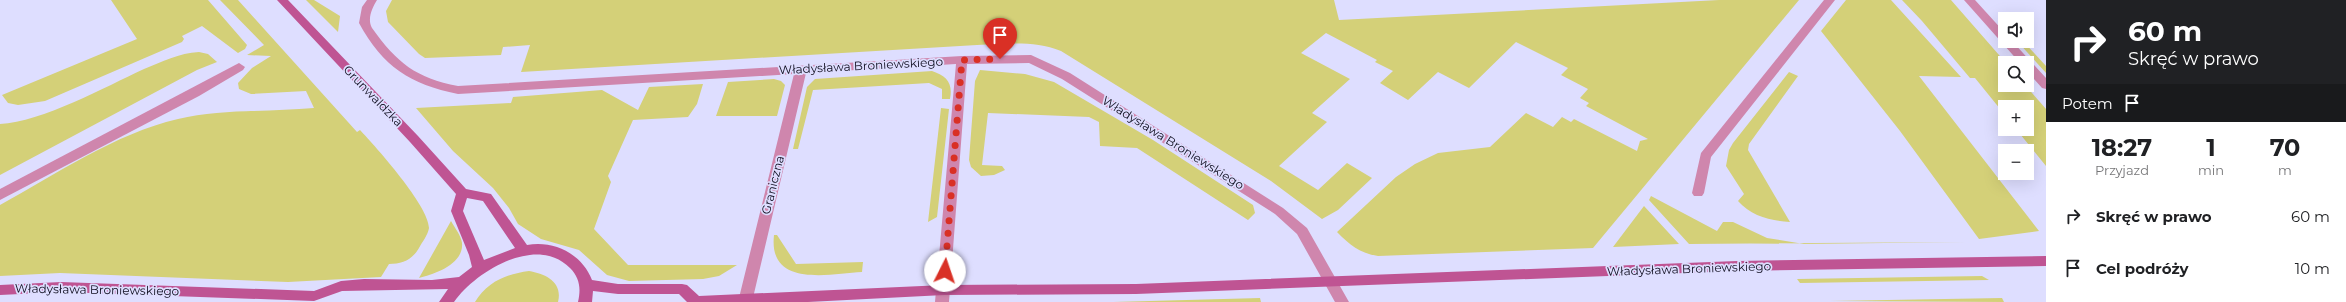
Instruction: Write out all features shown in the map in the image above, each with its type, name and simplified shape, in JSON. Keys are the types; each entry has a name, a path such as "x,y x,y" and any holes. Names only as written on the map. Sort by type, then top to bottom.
{"street":[{"name":"Grunwaldzka","path":"282,0 414,139 462,193"},
{"name":"Władysława Broniewskiego","path":"372,0 364,15 364,23 367,30 411,75 442,87 477,89 962,60 1031,59 1066,76 1280,210 1302,232 1333,282"},
{"path":"1698,193 1705,156 1830,0"},
{"path":"1970,0 1998,31"},
{"path":"2013,48 2020,56"},
{"path":"943,296 962,60"},
{"path":"0,195 195,93 239,67"},
{"name":"Graniczna","path":"745,300 801,69"},
{"path":"2034,72 2046,85"},
{"path":"479,267 476,255 457,211 462,193 487,197 524,251"},
{"path":"446,302 460,282 479,267 509,254 524,251 550,252 562,255 579,267 587,285 585,302"},
{"name":"Władysława Broniewskiego","path":"587,285 618,289 682,289 695,302 943,296 1737,266 2046,261"},
{"name":"Władysława Broniewskiego","path":"0,290 61,287 319,299 341,286 364,284 424,286 460,282"},
{"path":"1333,282 1342,302"}],"shaded area":[{"path":"111,0 208,0 247,45 245,49 238,53 202,26 182,36 184,39 182,42 45,101 18,105 8,103 2,95 137,39"},
{"path":"220,0 238,0 357,132 360,130 368,138 400,177 427,218 429,228 426,236 413,256 398,263 389,264 381,277 288,282 60,273 0,276 0,205 86,156 131,134 178,119 229,112 314,108 306,91 251,94 239,89 238,83 252,68 271,56 247,55 264,45"},
{"path":"306,0 314,0 340,16 338,32"},
{"path":"392,0 1334,0 1339,20 1719,0 1799,0 1593,248 1378,256 1360,251 1346,241 1337,232 1396,177 1415,164 1438,153 1490,147 1526,113 1553,127 1562,117 1571,122 1574,119 1637,151 1640,141 1648,139 1586,106 1589,103 1580,98 1588,89 1561,75 1568,68 1516,42 1469,88 1438,72 1408,100 1380,83 1393,71 1375,62 1377,60 1326,33 1301,53 1350,79 1312,113 1327,122 1279,166 1318,190 1347,163 1372,178 1338,210 1322,219 1271,181 1061,51 1040,45 998,44 521,72 530,45 503,47 501,55 425,58 419,54 388,22 386,11"},
{"path":"1846,0 1891,0 1961,77 1919,76 2039,231 1979,239 1900,131 1821,31"},
{"path":"1902,0 1951,0 2000,56 1998,56 1998,92 2031,92 2046,109 2046,166 2034,151 2034,144 2028,144 2022,136 2034,136 2034,100 1998,100 1998,106 1975,78 1970,78 1922,21"},
{"path":"2023,48 2029,48 2046,66 2046,73 2034,60 2034,56 2031,56"},
{"path":"199,52 208,54 217,62 197,70 0,175 0,124 17,122 35,117 92,94 164,61 184,54"},
{"path":"980,70 1025,74 1054,82 1153,140 1253,205 1255,213 1248,220 1137,148 1100,146 1099,122 1089,117 988,113 982,165 1002,166 1005,170 994,175 981,176 971,167 969,160 975,81"},
{"path":"932,71 942,75 950,84 950,99 942,99 942,89 929,83 813,90 798,149 793,149 807,87 815,79"},
{"path":"1789,72 1798,76 1749,144 1748,150 1790,222 1762,217 1743,206 1738,201 1744,194 1726,166 1729,150 1733,143"},
{"path":"774,79 781,81 785,85 777,116 716,116 728,82"},
{"path":"703,84 697,104 688,117 633,120 608,176 611,182 594,229 628,265 737,265 719,276 703,279 629,281 607,275 579,250 541,239 518,224 509,208 493,188 453,151 416,108 511,103 513,97 602,90 638,110 649,87"},
{"path":"941,108 949,109 937,217 928,222"},
{"path":"1651,196 1717,231 1723,222 1733,222 1767,238 1799,243 1689,244 1649,200"},
{"path":"1644,206 1679,244 1613,247"},
{"path":"451,221 459,234 462,243 458,257 440,271 419,278"},
{"path":"774,235 777,235 796,264 863,262 862,272 818,275 803,274 791,271 781,263 775,252"},
{"path":"1966,242 1804,244 1799,243"},
{"path":"529,271 541,274 556,284 559,295 558,302 475,302 491,284 513,274"},
{"path":"1982,276 1989,280 1800,283 1797,279"},
{"path":"1260,298 1261,302 1113,302"},
{"path":"2002,298 2004,302 1830,301"}],"route":[{"path":"945,271 962,60 1000,59"}]}
